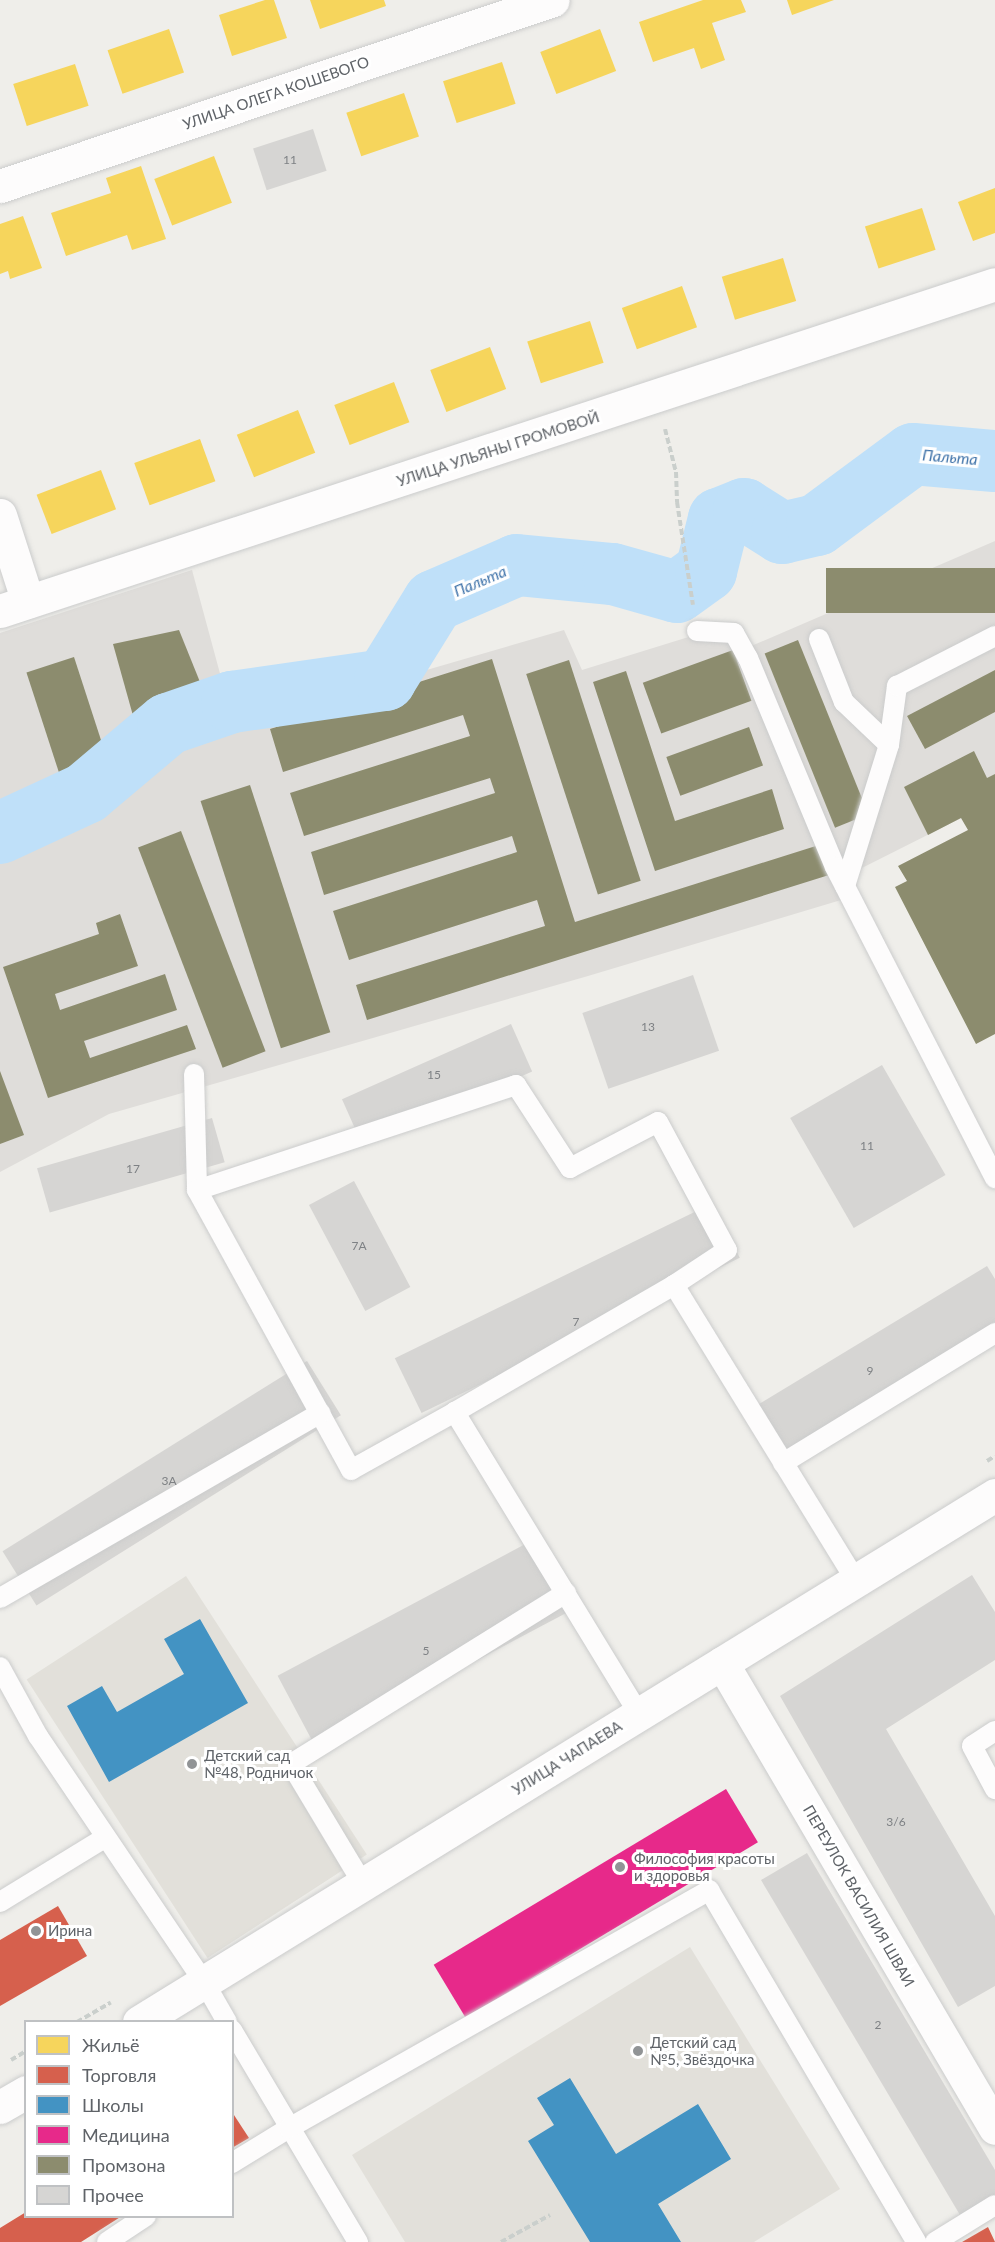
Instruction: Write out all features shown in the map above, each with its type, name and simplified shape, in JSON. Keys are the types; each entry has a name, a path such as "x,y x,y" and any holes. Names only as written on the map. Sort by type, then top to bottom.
{"street":[{"name":"УЛИЦА ОЛЕГА КОШЕВОГО","path":"0,186 553,0"},
{"name":"УЛИЦА УЛЬЯНЫ ГРОМОВОЙ","path":"14,606 995,284"},
{"path":"0,515 14,606"},
{"name":"УЛИЦА ЧАПАЕВА","path":"143,2020 994,1498"},
{"name":"ПЕРЕУЛОК ВАСИЛИЯ ШВАИ","path":"722,1663 995,2128"},
{"path":"0,2107 24,2093"}],"lane":[{"path":"697,631 734,633 748,658 820,834 995,1178"},
{"path":"845,886 889,745 897,686 995,636"},
{"path":"819,639 844,702 889,745"},
{"path":"194,1074 197,1190 351,1470 674,1285 727,1250 658,1122 570,1168 516,1085 197,1190"},
{"path":"674,1285 856,1581"},
{"path":"783,1463 995,1333"},
{"path":"455,1412 639,1714"},
{"path":"0,1598 320,1413"},
{"path":"363,1884 291,1764 566,1593"},
{"path":"0,1667 38,1737 204,1982 226,2020"},
{"path":"995,1731 972,1746 995,1788"},
{"path":"0,1902 106,1837"},
{"path":"234,2162 289,2128 709,1890 916,2242"},
{"path":"234,2033 358,2242"},
{"path":"935,2242 995,2205"},
{"path":"107,2242 145,2218"}],"path":[{"path":"655,396 676,472 677,502 693,597"},
{"path":"501,2242 550,2215"}],"shaded area":[{"path":"995,541 995,801 844,877 851,897 588,976 109,1114 0,1172 0,839 88,797 172,730 228,712 265,717 564,630 582,670 737,622 749,647"},
{"path":"192,570 225,692 170,718 84,785 0,820 0,633"},
{"name":"Детский сад №48, Родничок","path":"186,1576 367,1854 207,1958 27,1679"},
{"name":"Детский сад №5, Звёздочка","path":"690,1947 840,2189 754,2242 405,2242 352,2155"}],"building: Жильё":[{"path":"265,0 274,0 287,38 232,56 219,15"},
{"path":"310,0 384,0 386,6 320,29"},
{"path":"703,0 741,0 746,12 712,23 725,60 701,69 694,48 653,62 639,22"},
{"path":"787,0 834,0 792,15"},
{"path":"169,29 184,72 123,94 108,50"},
{"path":"600,29 616,71 556,94 540,52"},
{"path":"502,62 516,104 457,123 443,81"},
{"path":"75,64 89,106 27,126 13,84"},
{"path":"404,93 419,136 361,156 346,113"},
{"path":"214,156 232,203 172,226 154,179"},
{"path":"141,166 166,239 132,250 127,235 66,256 51,213 111,193 106,178"},
{"path":"995,188 995,233 973,241 958,202"},
{"path":"922,208 936,250 879,268 865,227"},
{"path":"23,216 42,268 10,279 8,271 0,274 0,224"},
{"path":"783,258 796,301 735,320 722,277"},
{"path":"682,286 697,327 637,349 622,308"},
{"path":"590,321 604,363 541,383 527,341"},
{"path":"490,347 506,389 446,412 430,370"},
{"path":"394,382 409,422 350,445 334,405"},
{"path":"298,410 315,453 254,477 237,435"},
{"path":"200,439 215,481 150,505 134,463"},
{"path":"101,470 116,509 52,534 37,495"}],"building: Торговля":[{"path":"58,1906 87,1956 0,2006 0,1940"},
{"path":"234,2115 249,2138 234,2147"},
{"path":"24,2213 24,2218 119,2218 81,2242 0,2242 0,2228"},
{"path":"988,2227 995,2242 962,2242"}],"building: Школы":[{"path":"200,1619 248,1703 109,1782 67,1706 102,1686 117,1712 184,1674 164,1639"},
{"path":"570,2078 616,2154 698,2104 731,2159 658,2204 681,2242 590,2242 528,2141 554,2125 537,2098"}],"building: Медицина":[{"path":"726,1789 758,1842 466,2018 434,1965"}],"building: Промзона":[{"path":"826,568 995,568 995,613 826,613"},
{"path":"179,630 202,687 137,730 113,644"},
{"path":"798,640 868,814 835,828 765,653"},
{"path":"733,650 751,701 661,734 643,683"},
{"path":"74,657 107,758 59,773 26,672"},
{"path":"492,659 575,922 819,845 829,875 367,1020 356,985 545,926 537,900 349,960 333,911 517,852 512,836 324,895 311,852 495,793 490,778 304,836 290,793 470,736 463,715 283,772 270,729"},
{"path":"569,660 641,881 598,895 526,674"},
{"path":"995,670 995,712 925,749 907,716"},
{"path":"626,671 675,821 772,789 784,829 655,871 593,682"},
{"path":"749,727 763,766 680,796 666,757"},
{"path":"974,751 987,778 995,774 995,1034 976,1044 895,887 907,881 898,866 968,830 961,818 928,835 904,787"},
{"path":"250,785 330,1032 281,1048 201,801"},
{"path":"181,831 266,1051 223,1068 138,847"},
{"path":"120,914 138,966 55,994 60,1010 165,974 177,1010 84,1041 90,1058 187,1025 196,1049 48,1098 3,967 99,934 96,923"},
{"path":"0,1071 24,1135 0,1144"}],"building: Прочее":[{"path":"313,129 327,171 267,190 253,148"},
{"path":"693,975 719,1051 608,1089 582,1013"},
{"path":"511,1024 532,1072 363,1147 342,1099"},
{"path":"882,1065 946,1175 854,1228 790,1118"},
{"path":"212,1118 225,1162 50,1212 37,1168"},
{"path":"354,1181 410,1287 365,1311 309,1205"},
{"path":"713,1203 740,1258 422,1413 395,1358"},
{"path":"987,1266 995,1279 995,1330 775,1462 746,1412"},
{"path":"307,1361 341,1415 36,1606 3,1551"},
{"path":"531,1541 569,1612 315,1746 278,1676"},
{"path":"972,1575 995,1612 995,1660 886,1729 995,1916 995,1986 958,2007 780,1696"},
{"path":"807,1853 995,2170 995,2195 960,2215 761,1880"}],"waterway":[{"name":"Пальта","path":"0,833 86,793 168,724 232,702 385,680 434,601 517,565 613,574 677,592 706,571 719,519 744,509 782,533 817,525 913,454 995,461"}],"place":[{"name":"Детский сад №48, Родничок","path":"192,1764"},
{"name":"Философия красоты и здоровья","path":"620,1867"},
{"name":"Ирина","path":"36,1931"},
{"name":"Детский сад №5, Звёздочка","path":"638,2051"}]}
